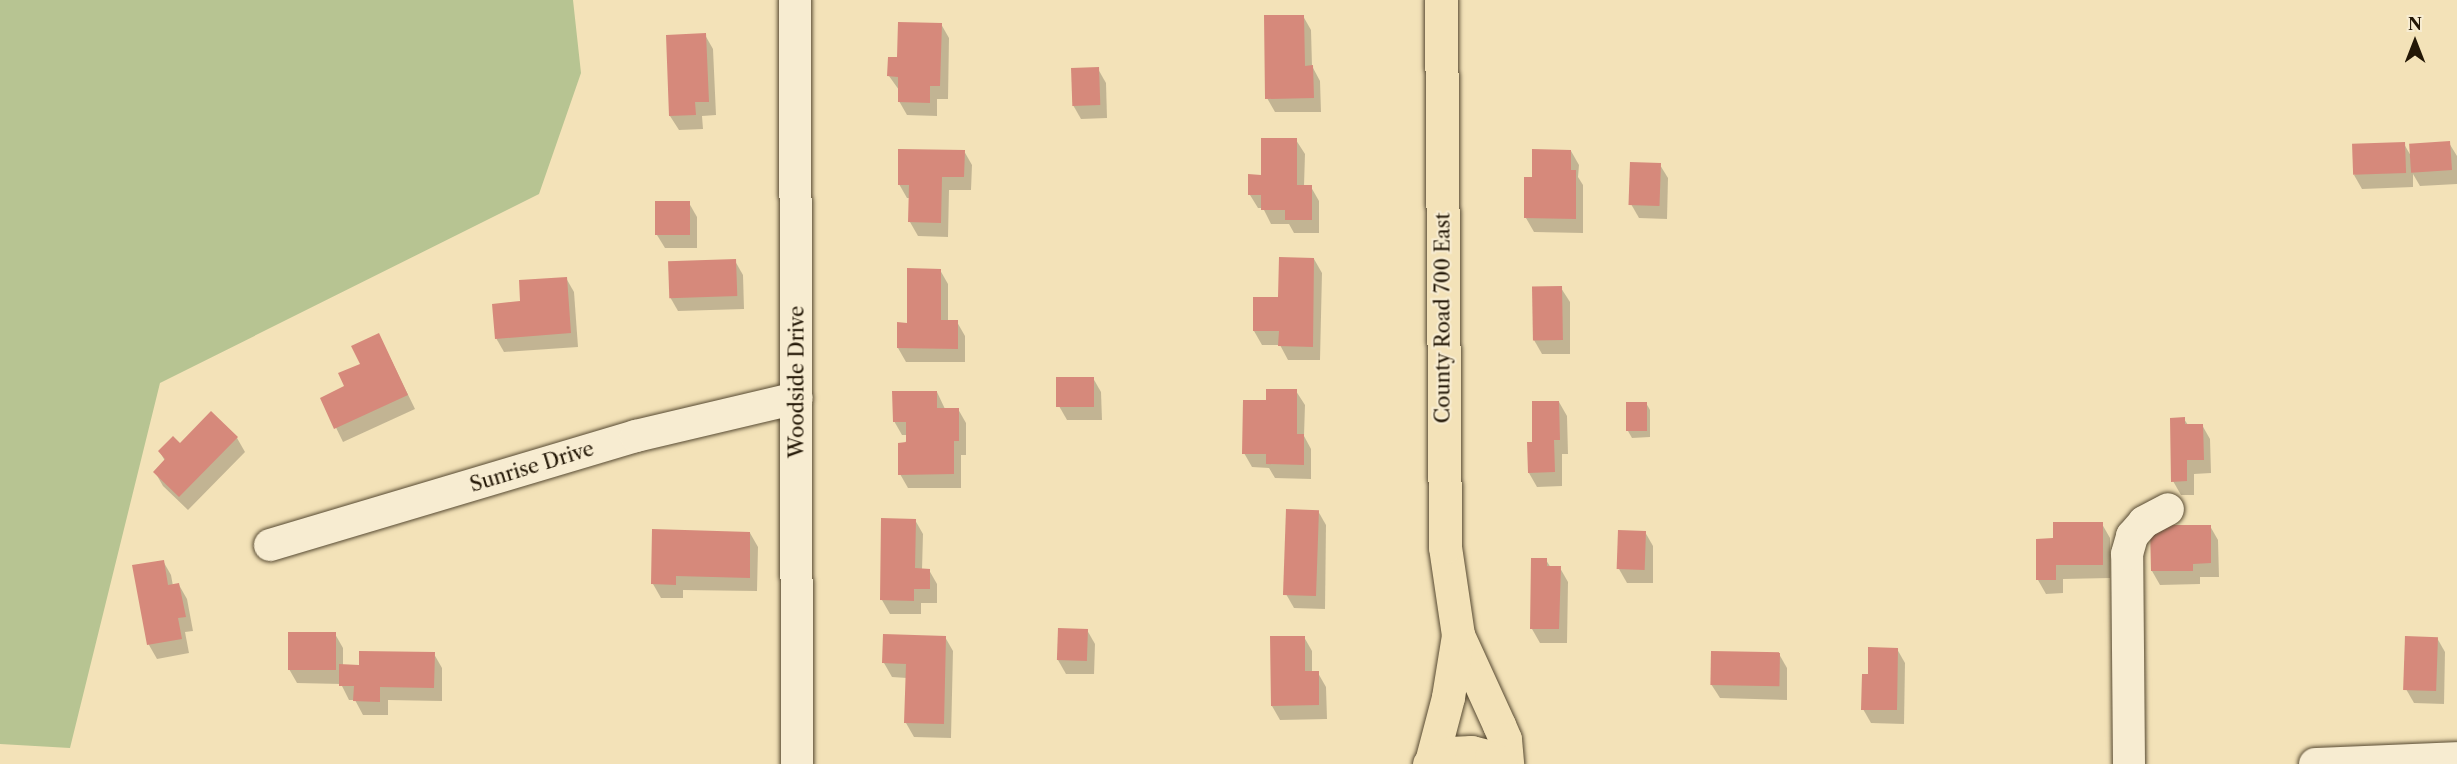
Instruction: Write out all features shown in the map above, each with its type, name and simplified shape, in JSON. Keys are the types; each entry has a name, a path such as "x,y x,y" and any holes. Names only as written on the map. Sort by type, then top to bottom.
{"main road":[{"name":"County Road 700 East","path":"1440,0 1445,547 1458,635 1505,739 1508,764"},
{"name":"County Road 700 East","path":"1430,763 1448,697 1458,635"},
{"path":"1430,763 1450,753 1471,752 1491,757 1501,764"}],"street":[{"name":"Woodside Drive","path":"795,0 797,764"},
{"name":"Sunrise Drive","path":"270,545 636,436 797,398"},
{"path":"2129,764 2127,554 2132,536 2144,522 2168,509"},
{"path":"2315,764 2457,758"}],"green space":[{"path":"0,0 573,0 581,73 539,194 160,383 70,748 0,744"}],"building":[{"path":"1264,15 1304,15 1305,66 1313,65 1314,98 1265,99"},
{"path":"898,22 942,23 940,86 930,86 930,103 898,102 898,77 887,76 888,57 897,57"},
{"path":"706,33 709,102 695,102 696,115 669,116 666,35"},
{"path":"1099,67 1100,105 1072,106 1071,68"},
{"path":"1261,138 1297,138 1297,185 1312,185 1312,220 1285,220 1285,210 1261,210 1261,195 1248,195 1248,174 1261,175"},
{"path":"2450,141 2452,170 2411,173 2409,144"},
{"path":"2405,142 2406,173 2353,175 2352,144"},
{"path":"898,149 965,150 964,177 942,177 941,223 908,222 909,185 898,185"},
{"path":"1532,149 1571,150 1571,170 1576,170 1576,219 1524,218 1524,177 1532,177"},
{"path":"1630,162 1661,163 1659,206 1628,205"},
{"path":"655,201 690,201 690,235 655,235"},
{"path":"1279,257 1314,258 1313,347 1278,346 1279,331 1253,331 1253,297 1278,297"},
{"path":"736,259 737,296 669,298 668,261"},
{"path":"907,268 941,269 941,320 958,320 958,349 897,348 897,322 907,323"},
{"path":"567,277 571,333 495,339 492,304 520,301 519,280"},
{"path":"1562,286 1563,340 1533,341 1532,287"},
{"path":"379,333 408,395 334,429 320,398 344,386 338,373 360,364 351,346"},
{"path":"1056,377 1094,377 1094,407 1056,407"},
{"path":"1266,389 1297,389 1297,434 1304,434 1304,465 1266,464 1266,454 1242,454 1243,400 1266,400"},
{"path":"892,391 937,391 937,408 959,408 959,441 954,441 954,474 898,475 898,443 906,442 906,422 893,422"},
{"path":"1532,401 1559,401 1560,440 1554,440 1555,472 1528,473 1527,442 1532,442"},
{"path":"1626,402 1647,402 1647,431 1626,431"},
{"path":"211,411 238,437 179,497 153,472 165,459 158,451 173,436 180,443"},
{"path":"2185,417 2185,424 2203,424 2204,460 2187,460 2187,481 2171,482 2170,418"},
{"path":"1286,509 1319,510 1316,596 1283,595"},
{"path":"881,518 916,519 915,568 930,569 930,589 914,589 914,601 880,600"},
{"path":"2053,522 2103,522 2103,565 2056,565 2056,580 2036,580 2036,539 2053,538"},
{"path":"2150,525 2211,525 2211,563 2193,564 2193,571 2151,571"},
{"path":"652,529 750,532 750,578 676,576 676,585 651,584"},
{"path":"1618,530 1646,531 1645,570 1617,569"},
{"path":"1531,558 1547,558 1547,566 1561,566 1559,629 1530,629"},
{"path":"164,560 168,585 179,583 186,617 178,618 182,639 147,645 132,565"},
{"path":"1058,628 1088,629 1087,661 1057,660"},
{"path":"288,632 336,632 336,670 288,670"},
{"path":"883,634 946,636 944,724 904,723 906,664 882,663"},
{"path":"1270,636 1305,636 1305,671 1319,671 1319,705 1271,706"},
{"path":"2405,636 2438,637 2436,691 2403,690"},
{"path":"1868,647 1898,648 1897,710 1861,710 1862,674 1868,674"},
{"path":"359,651 435,652 434,688 380,687 380,702 353,701 354,686 339,686 339,664 359,665"},
{"path":"1711,651 1780,652 1779,686 1710,685"}]}
